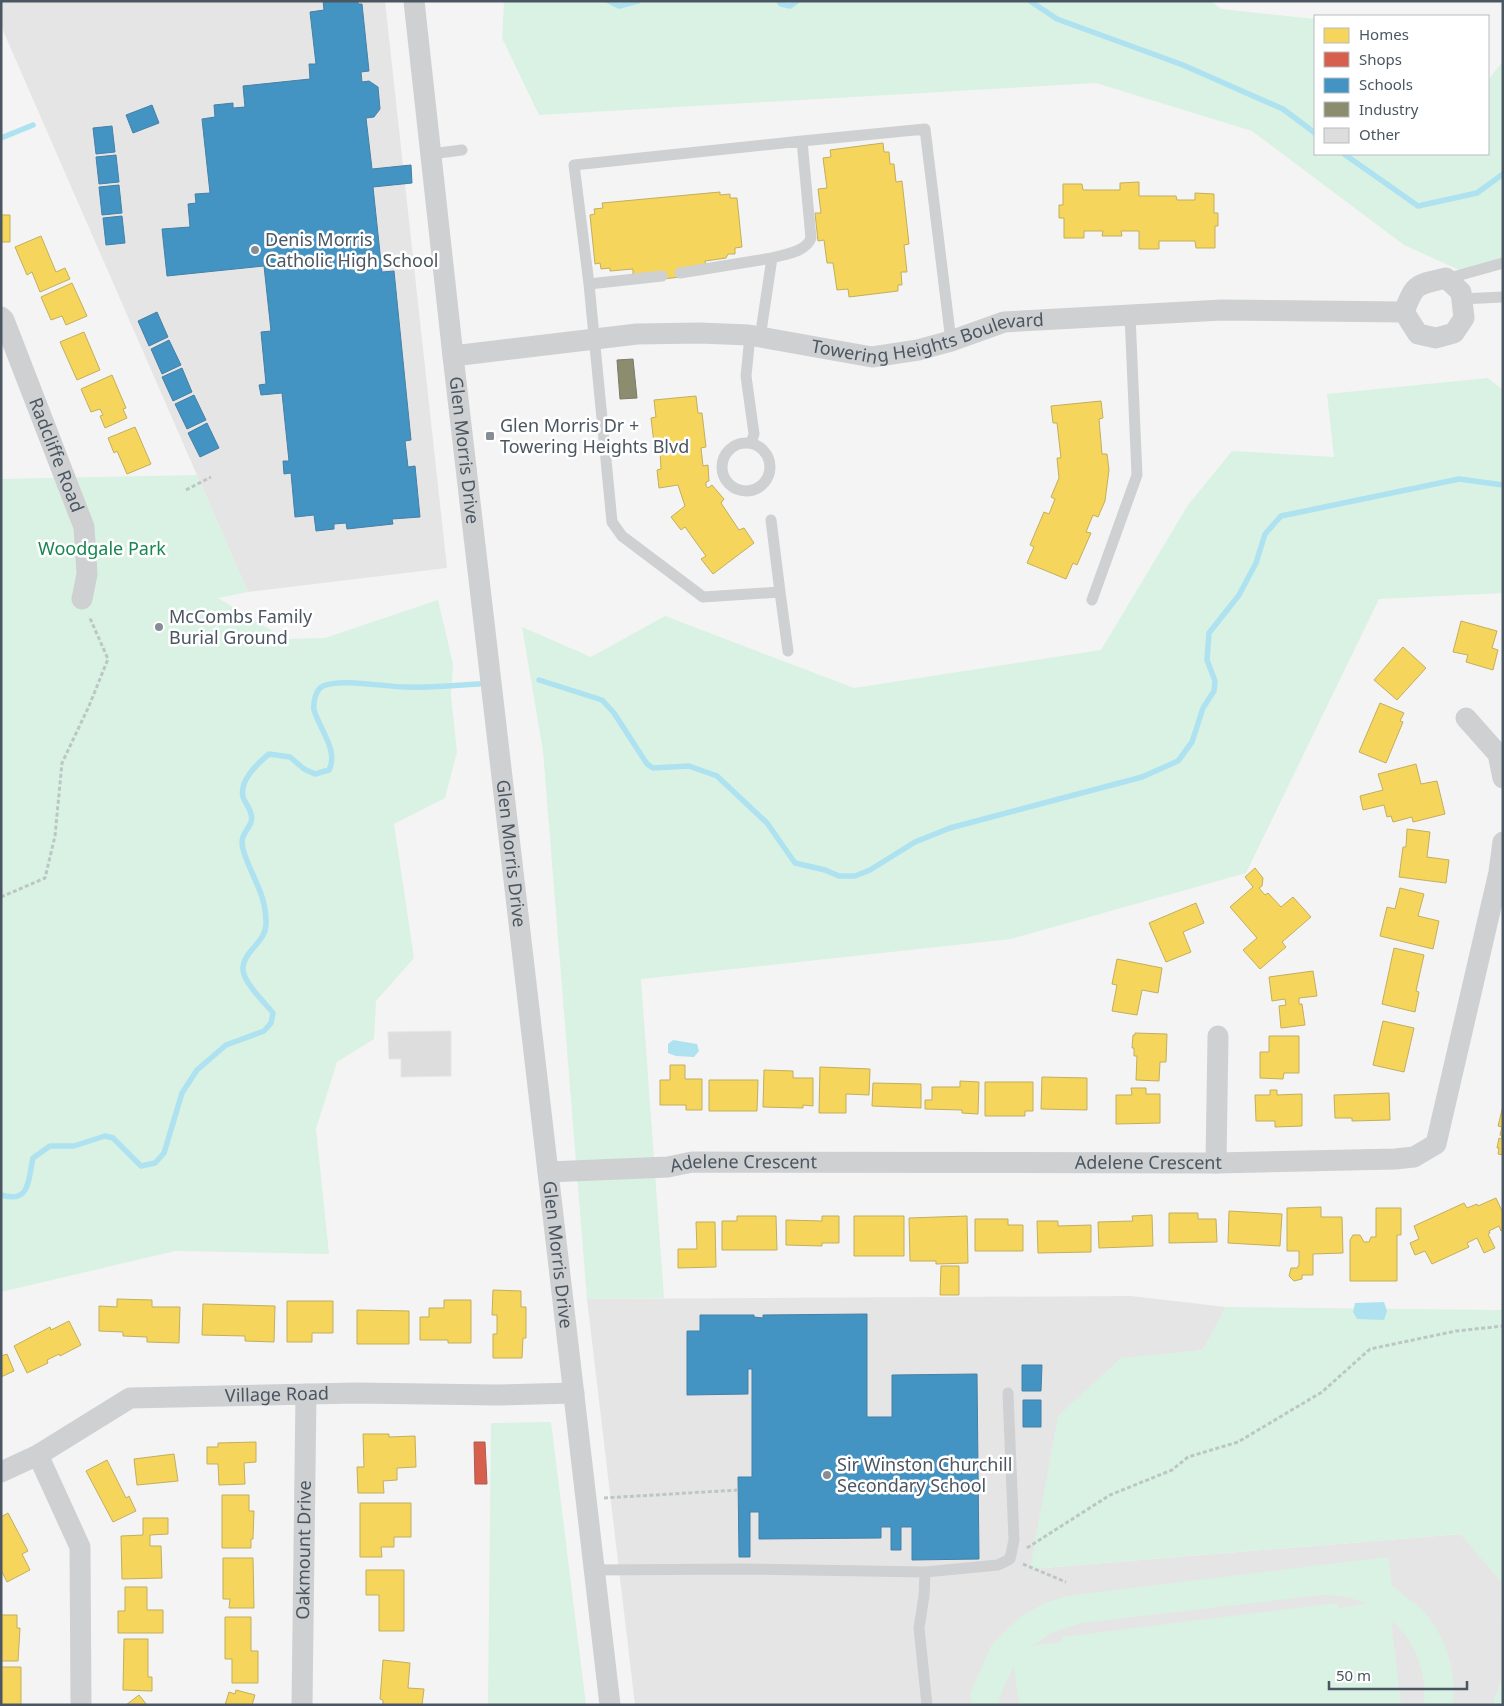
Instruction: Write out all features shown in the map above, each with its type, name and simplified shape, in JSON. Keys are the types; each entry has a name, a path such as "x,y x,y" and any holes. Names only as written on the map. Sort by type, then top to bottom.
{"street":[{"name":"Glen Morris Drive","path":"414,1 453,356 610,1705"},
{"path":"1446,279 1461,292 1461,300 1464,318 1454,333 1436,338 1418,334 1404,312 1411,292 1421,284 1446,279"},
{"name":"Towering Heights Boulevard","path":"453,356 637,334 700,333 755,337 872,357 918,350 951,341 1004,322 1222,310 1404,312"},
{"name":"Radcliffe Road","path":"1,317 4,320 84,528 87,574 82,599"},
{"path":"1466,718 1498,754 1503,778"},
{"name":"Adelene Crescent","path":"548,1172 668,1167 692,1162 1216,1163 1414,1157 1436,1144 1499,872 1503,842"},
{"path":"1216,1163 1218,1036"},
{"name":"Village Road","path":"1,1472 38,1455 130,1398 366,1393 507,1395 574,1393"},
{"name":"Oakmount Drive","path":"302,1705 306,1394"},
{"path":"38,1455 80,1547 81,1705"}],"lane":[{"path":"780,592 704,597 622,536 612,522 589,284 574,165 925,129 951,341"},
{"path":"680,273 772,258 803,248 809,244 811,238 802,141"},
{"path":"431,154 462,150"},
{"path":"751,443 754,434 746,376 772,258"},
{"path":"1446,279 1503,263"},
{"path":"589,284 662,276"},
{"path":"1461,300 1503,297"},
{"path":"1092,600 1137,475 1130,315"},
{"path":"751,443 764,451 770,464 770,472 762,485 756,489 741,491 728,483 722,468 727,452 741,444 751,443"},
{"path":"771,520 788,650"},
{"path":"594,1570 742,1569 926,1572 998,1565 1010,1559 1014,1540 1008,1393"},
{"path":"926,1572 919,1628 927,1705"}],"path":[{"path":"186,490 211,476"},
{"path":"1,897 46,878 55,836 62,763 89,706 108,658 82,599"},
{"path":"1010,1559 1110,1495 1172,1470 1188,1457 1238,1442 1322,1392 1370,1348 1456,1331 1503,1326"},
{"path":"586,1499 738,1490"},
{"path":"1010,1559 1066,1582"}],"shaded area":[{"name":"Denis Morris Catholic High School","path":"1,1 385,1 447,568 248,592 1,26"},
{"name":"Sir Winston Churchill Secondary School","path":"1131,1296 1226,1307 1203,1350 1121,1359 1030,1569 1461,1534 1501,1581 1503,1674 1493,1705 635,1705 587,1299"}],"green space":[{"path":"504,1 1211,1 1221,9 1314,19 1314,155 1489,155 1489,79 1503,61 1503,265 1466,273 1404,245 1252,131 1096,83 539,115 502,38"},
{"path":"1488,378 1503,390 1503,593 1379,599 1246,873 1011,939 641,979 664,1298 587,1299 543,751 522,627 591,657 665,616 854,688 1101,650 1188,505 1232,451 1334,457 1327,394"},
{"name":"Woodgale Park","path":"197,475 248,592 218,598 286,639 325,638 438,600 453,664 451,695 457,752 445,798 394,824 414,958 376,1001 374,1039 337,1062 316,1129 329,1254 175,1251 1,1292 1,479"},
{"path":"1226,1307 1503,1310 1503,1638 1501,1581 1460,1534 1030,1569 1058,1416 1121,1358 1203,1350"},
{"path":"551,1422 586,1705 488,1705 491,1423"},
{"path":"1388,1557 1392,1586 1414,1602 1425,1613 1444,1644 1453,1681 1453,1705 1424,1705 1424,1681 1418,1658 1400,1628 1391,1620 1401,1705 1019,1705 1014,1667 1003,1688 998,1705 970,1705 971,1692 992,1644 1020,1617 1045,1603 1067,1596","holes":["1321,1595 1350,1598 1367,1604 1338,1608 1337,1603 1062,1637 1062,1642 1032,1646 1053,1632 1082,1623"]},
{"path":"1503,1674 1503,1705 1493,1705"}],"water":[{"path":"673,1040 697,1044 699,1051 694,1057 676,1056 668,1053 668,1044"},
{"path":"1384,1302 1387,1311 1384,1320 1357,1319 1353,1312 1355,1303"}],"building: Homes":[{"path":"883,143 884,152 889,152 890,164 894,164 896,182 902,181 909,244 904,245 907,272 901,272 902,285 898,285 898,291 849,297 848,289 837,290 833,263 827,263 824,240 818,241 815,213 821,213 818,189 827,188 823,158 831,157 830,150"},
{"path":"1139,182 1139,196 1176,196 1177,200 1195,200 1195,193 1214,194 1214,213 1218,213 1218,226 1215,226 1215,248 1196,248 1195,241 1159,241 1159,249 1139,249 1139,231 1121,231 1122,236 1102,236 1103,231 1084,231 1084,238 1064,238 1064,218 1059,218 1059,205 1063,205 1063,184 1082,184 1083,190 1120,190 1120,183"},
{"path":"720,192 720,195 730,194 730,198 737,198 742,247 735,248 735,254 728,254 726,258 705,261 706,268 680,277 663,279 633,274 633,269 610,271 610,268 601,269 600,263 595,264 590,215 595,214 594,209 603,208 602,203"},
{"path":"1,215 10,215 10,242 1,242"},
{"path":"41,236 56,272 65,268 70,279 40,292 32,272 27,275 15,247"},
{"path":"72,283 87,316 66,325 62,316 51,320 41,297"},
{"path":"84,332 100,370 77,380 60,342"},
{"path":"112,375 126,408 123,409 127,418 105,428 100,416 103,415 100,409 91,412 81,389"},
{"path":"696,396 698,413 702,413 706,447 701,448 703,466 708,465 709,481 706,482 706,486 708,488 712,485 724,499 721,503 739,530 744,528 754,543 713,574 701,559 706,556 685,527 681,530 671,517 685,506 678,485 659,488 657,470 661,469 660,452 655,452 651,418 656,417 654,400"},
{"path":"1101,401 1103,418 1099,419 1102,454 1107,454 1109,470 1105,501 1098,517 1093,515 1086,532 1091,533 1077,565 1073,563 1066,579 1027,563 1034,547 1030,545 1044,512 1049,514 1055,499 1051,497 1059,478 1057,458 1061,458 1057,423 1053,423 1051,406"},
{"path":"135,427 151,464 127,474 117,451 114,453 108,438"},
{"path":"1461,621 1497,631 1492,648 1498,650 1493,670 1466,662 1468,655 1453,652"},
{"path":"1403,647 1426,668 1397,700 1374,680"},
{"path":"1380,703 1404,713 1400,721 1403,722 1386,763 1359,752"},
{"path":"1416,764 1421,784 1437,781 1445,814 1413,822 1412,817 1393,822 1391,816 1387,817 1384,805 1363,810 1360,796 1383,790 1378,774"},
{"path":"1407,829 1430,832 1427,857 1449,860 1446,883 1399,877 1403,847 1406,847"},
{"path":"1255,868 1263,878 1262,886 1259,888 1265,895 1268,893 1281,907 1293,897 1311,917 1282,942 1286,947 1260,969 1243,950 1257,938 1230,907 1253,887 1245,877"},
{"path":"1400,888 1424,894 1418,916 1439,921 1433,949 1380,936 1387,907 1395,909"},
{"path":"1196,903 1204,923 1183,932 1191,952 1166,962 1149,923"},
{"path":"1394,948 1424,955 1416,991 1419,992 1415,1012 1382,1004"},
{"path":"1117,959 1162,968 1158,993 1142,990 1137,1015 1112,1011 1117,985 1112,984"},
{"path":"1313,971 1317,996 1299,998 1299,1004 1302,1004 1305,1025 1281,1028 1279,1006 1286,1005 1285,999 1272,1001 1269,977"},
{"path":"1383,1021 1414,1028 1404,1072 1373,1065"},
{"path":"1135,1033 1167,1034 1166,1062 1160,1062 1159,1081 1136,1080 1137,1056 1134,1056 1134,1048 1132,1048 1133,1035"},
{"path":"1269,1036 1299,1036 1299,1073 1284,1073 1283,1079 1260,1078 1260,1052 1269,1052"},
{"path":"670,1065 685,1065 685,1079 702,1079 702,1110 686,1110 686,1105 660,1105 660,1080 670,1080"},
{"path":"820,1067 870,1069 869,1095 846,1094 846,1113 819,1113"},
{"path":"764,1070 793,1071 793,1078 813,1078 813,1106 803,1105 803,1108 763,1107"},
{"path":"1042,1077 1087,1078 1087,1110 1041,1109"},
{"path":"709,1080 758,1080 757,1111 709,1111"},
{"path":"960,1081 979,1082 978,1114 962,1113 962,1110 925,1109 925,1100 932,1100 932,1087 960,1087"},
{"path":"985,1082 1033,1082 1033,1111 1025,1111 1025,1116 985,1116"},
{"path":"873,1083 921,1084 921,1108 872,1106"},
{"path":"1131,1088 1146,1088 1146,1094 1160,1094 1160,1123 1116,1124 1116,1095 1132,1095"},
{"path":"1270,1090 1277,1090 1277,1095 1302,1094 1302,1126 1275,1127 1275,1121 1256,1121 1255,1095 1270,1095"},
{"path":"1389,1093 1390,1120 1352,1121 1352,1118 1335,1118 1334,1095"},
{"path":"1503,1106 1503,1155 1498,1154 1499,1148 1497,1148 1499,1138 1501,1139 1502,1136 1500,1135 1502,1127 1498,1126"},
{"path":"1496,1198 1503,1213 1503,1230 1501,1231 1499,1226 1489,1231 1490,1233 1488,1234 1495,1248 1484,1253 1477,1238 1467,1243 1469,1247 1432,1264 1425,1251 1415,1255 1410,1243 1419,1239 1414,1226 1464,1203 1467,1208 1477,1204 1478,1206"},
{"path":"1321,1207 1321,1217 1342,1217 1343,1253 1313,1254 1313,1275 1302,1275 1302,1279 1294,1281 1289,1276 1291,1268 1297,1268 1299,1265 1299,1251 1287,1251 1287,1208"},
{"path":"1376,1208 1401,1208 1401,1235 1397,1235 1397,1281 1350,1281 1350,1240 1353,1235 1360,1235 1364,1242 1369,1242 1371,1237 1376,1237"},
{"path":"1229,1211 1282,1214 1280,1246 1228,1243"},
{"path":"1169,1213 1198,1213 1198,1219 1216,1219 1217,1242 1169,1243"},
{"path":"1152,1215 1153,1246 1099,1248 1098,1222 1133,1221 1132,1216"},
{"path":"737,1216 776,1216 777,1250 722,1250 722,1221 737,1221"},
{"path":"822,1216 839,1216 839,1243 822,1243 822,1246 786,1245 786,1220 822,1221"},
{"path":"854,1216 904,1216 904,1256 854,1256"},
{"path":"967,1216 968,1263 936,1264 936,1261 910,1261 909,1218"},
{"path":"975,1219 1008,1219 1008,1225 1023,1225 1023,1251 975,1251"},
{"path":"1037,1221 1058,1221 1058,1226 1091,1225 1091,1252 1038,1253"},
{"path":"696,1222 715,1222 716,1267 678,1268 678,1249 697,1249"},
{"path":"941,1266 959,1266 959,1295 940,1295"},
{"path":"493,1290 521,1291 521,1307 526,1307 526,1338 523,1338 522,1358 493,1358 493,1334 497,1334 497,1315 492,1315"},
{"path":"117,1299 152,1300 152,1307 180,1307 179,1343 147,1342 147,1337 123,1336 123,1332 99,1331 99,1306 117,1307"},
{"path":"444,1300 471,1300 471,1343 448,1343 448,1340 420,1340 420,1317 429,1317 429,1308 444,1308"},
{"path":"287,1301 333,1301 333,1333 312,1333 312,1342 287,1342"},
{"path":"203,1304 275,1306 274,1342 245,1341 245,1336 202,1335"},
{"path":"357,1310 409,1311 409,1344 357,1344"},
{"path":"69,1321 81,1345 60,1356 59,1354 47,1360 48,1363 27,1373 14,1346 50,1327 51,1330"},
{"path":"7,1354 14,1371 1,1377 1,1356"},
{"path":"363,1434 389,1434 389,1437 415,1436 416,1467 397,1468 397,1480 383,1481 384,1493 358,1493 357,1467 364,1467"},
{"path":"256,1442 256,1462 244,1463 245,1484 219,1485 218,1464 207,1464 207,1447 218,1447 218,1443"},
{"path":"174,1454 178,1481 137,1485 134,1459"},
{"path":"107,1460 126,1498 129,1496 136,1511 113,1522 86,1471"},
{"path":"222,1495 249,1495 249,1511 254,1511 251,1548 222,1548"},
{"path":"360,1503 411,1503 411,1537 394,1537 394,1547 381,1547 382,1557 360,1557"},
{"path":"8,1513 28,1551 22,1554 30,1570 7,1582 1,1570 1,1517"},
{"path":"143,1518 168,1518 168,1534 150,1535 150,1546 161,1546 162,1578 122,1579 121,1536 143,1535"},
{"path":"223,1558 253,1558 254,1608 229,1608 230,1599 223,1599"},
{"path":"366,1570 404,1570 404,1631 379,1631 379,1595 366,1595"},
{"path":"125,1587 147,1587 147,1610 163,1610 163,1633 118,1633 118,1611 125,1611"},
{"path":"1,1615 17,1615 17,1628 20,1628 18,1661 1,1661"},
{"path":"225,1617 251,1617 251,1651 258,1651 258,1683 232,1683 232,1659 225,1659"},
{"path":"124,1639 148,1639 148,1677 152,1677 152,1691 123,1690"},
{"path":"383,1660 410,1663 408,1688 424,1689 422,1705 383,1705 383,1700 380,1699"},
{"path":"1,1667 21,1667 21,1705 1,1705"},
{"path":"236,1690 255,1695 252,1705 225,1705 229,1692 235,1694"},
{"path":"139,1695 147,1705 126,1705"}],"building: Shops":[{"path":"474,1442 485,1442 487,1484 475,1484"}],"building: Schools":[{"path":"323,1 358,1 358,4 362,4 369,71 361,72 362,82 369,81 378,87 380,109 374,117 366,118 372,169 411,165 412,183 373,187 382,272 394,271 411,440 405,441 408,467 415,466 420,517 392,519 393,524 347,529 346,523 334,524 334,529 316,531 314,515 295,517 291,473 284,474 283,461 289,461 282,393 261,395 259,385 266,384 261,332 271,331 264,266 167,276 162,229 190,227 188,204 196,203 195,194 210,193 202,119 215,117 214,105 233,103 233,108 245,107 243,86 310,79 309,64 316,64 310,12 324,10"},
{"path":"152,105 159,123 133,133 126,115"},
{"path":"112,126 115,152 96,154 93,128"},
{"path":"116,155 119,182 99,184 96,157"},
{"path":"119,185 122,213 102,215 99,187"},
{"path":"122,216 125,243 106,245 103,218"},
{"path":"157,312 168,337 149,346 138,321"},
{"path":"169,340 181,365 162,374 151,349"},
{"path":"182,368 192,392 173,401 162,377"},
{"path":"194,395 206,420 187,429 175,404"},
{"path":"207,423 219,448 200,457 188,433"},
{"path":"867,1314 867,1417 892,1417 892,1375 977,1374 979,1559 912,1560 912,1527 901,1527 901,1550 891,1550 891,1527 881,1527 881,1538 759,1539 759,1512 750,1512 750,1557 739,1557 738,1477 752,1477 752,1369 748,1369 748,1394 687,1395 687,1331 700,1331 700,1315 754,1315 754,1317 763,1318 763,1315"},
{"path":"1022,1365 1042,1365 1041,1391 1022,1391"},
{"path":"1023,1400 1041,1400 1041,1427 1023,1427"}],"building: Industry":[{"path":"633,359 637,398 620,399 617,360"}],"building: Other":[{"path":"451,1031 451,1076 401,1077 401,1059 389,1059 388,1032"}],"waterway":[{"path":"609,1 619,6 638,1"},
{"path":"779,1 781,4 790,6 797,1"},
{"path":"1030,1 1057,19 1183,65 1283,109 1314,132"},
{"path":"1,138 33,125"},
{"path":"1345,155 1418,206 1477,193 1503,174"},
{"path":"539,680 602,700 614,713 647,764 653,768 689,766 717,776 767,823 795,863 825,870 839,876 855,876 870,870 915,842 950,828 1142,777 1178,761 1192,742 1203,708 1214,691 1215,681 1207,660 1209,633 1239,595 1256,563 1265,534 1281,516 1459,479 1503,485"},
{"path":"1,1195 11,1197 23,1193 29,1181 33,1158 50,1146 74,1146 105,1136 113,1138 141,1166 155,1163 164,1153 182,1093 197,1070 226,1045 264,1031 271,1023 273,1013 251,987 243,970 246,957 262,937 266,924 264,903 243,849 244,834 252,819 250,810 243,797 243,791 250,772 269,754 290,757 304,769 315,774 329,770 332,755 314,710 318,690 323,686 341,683 397,687 479,684"}],"place":[{"name":"Denis Morris Catholic High School","path":"255,250"},
{"name":"Glen Morris Dr + Towering Heights Blvd","path":"490,436"},
{"name":"McCombs Family Burial Ground","path":"159,627"},
{"name":"Sir Winston Churchill Secondary School","path":"827,1475"}]}
